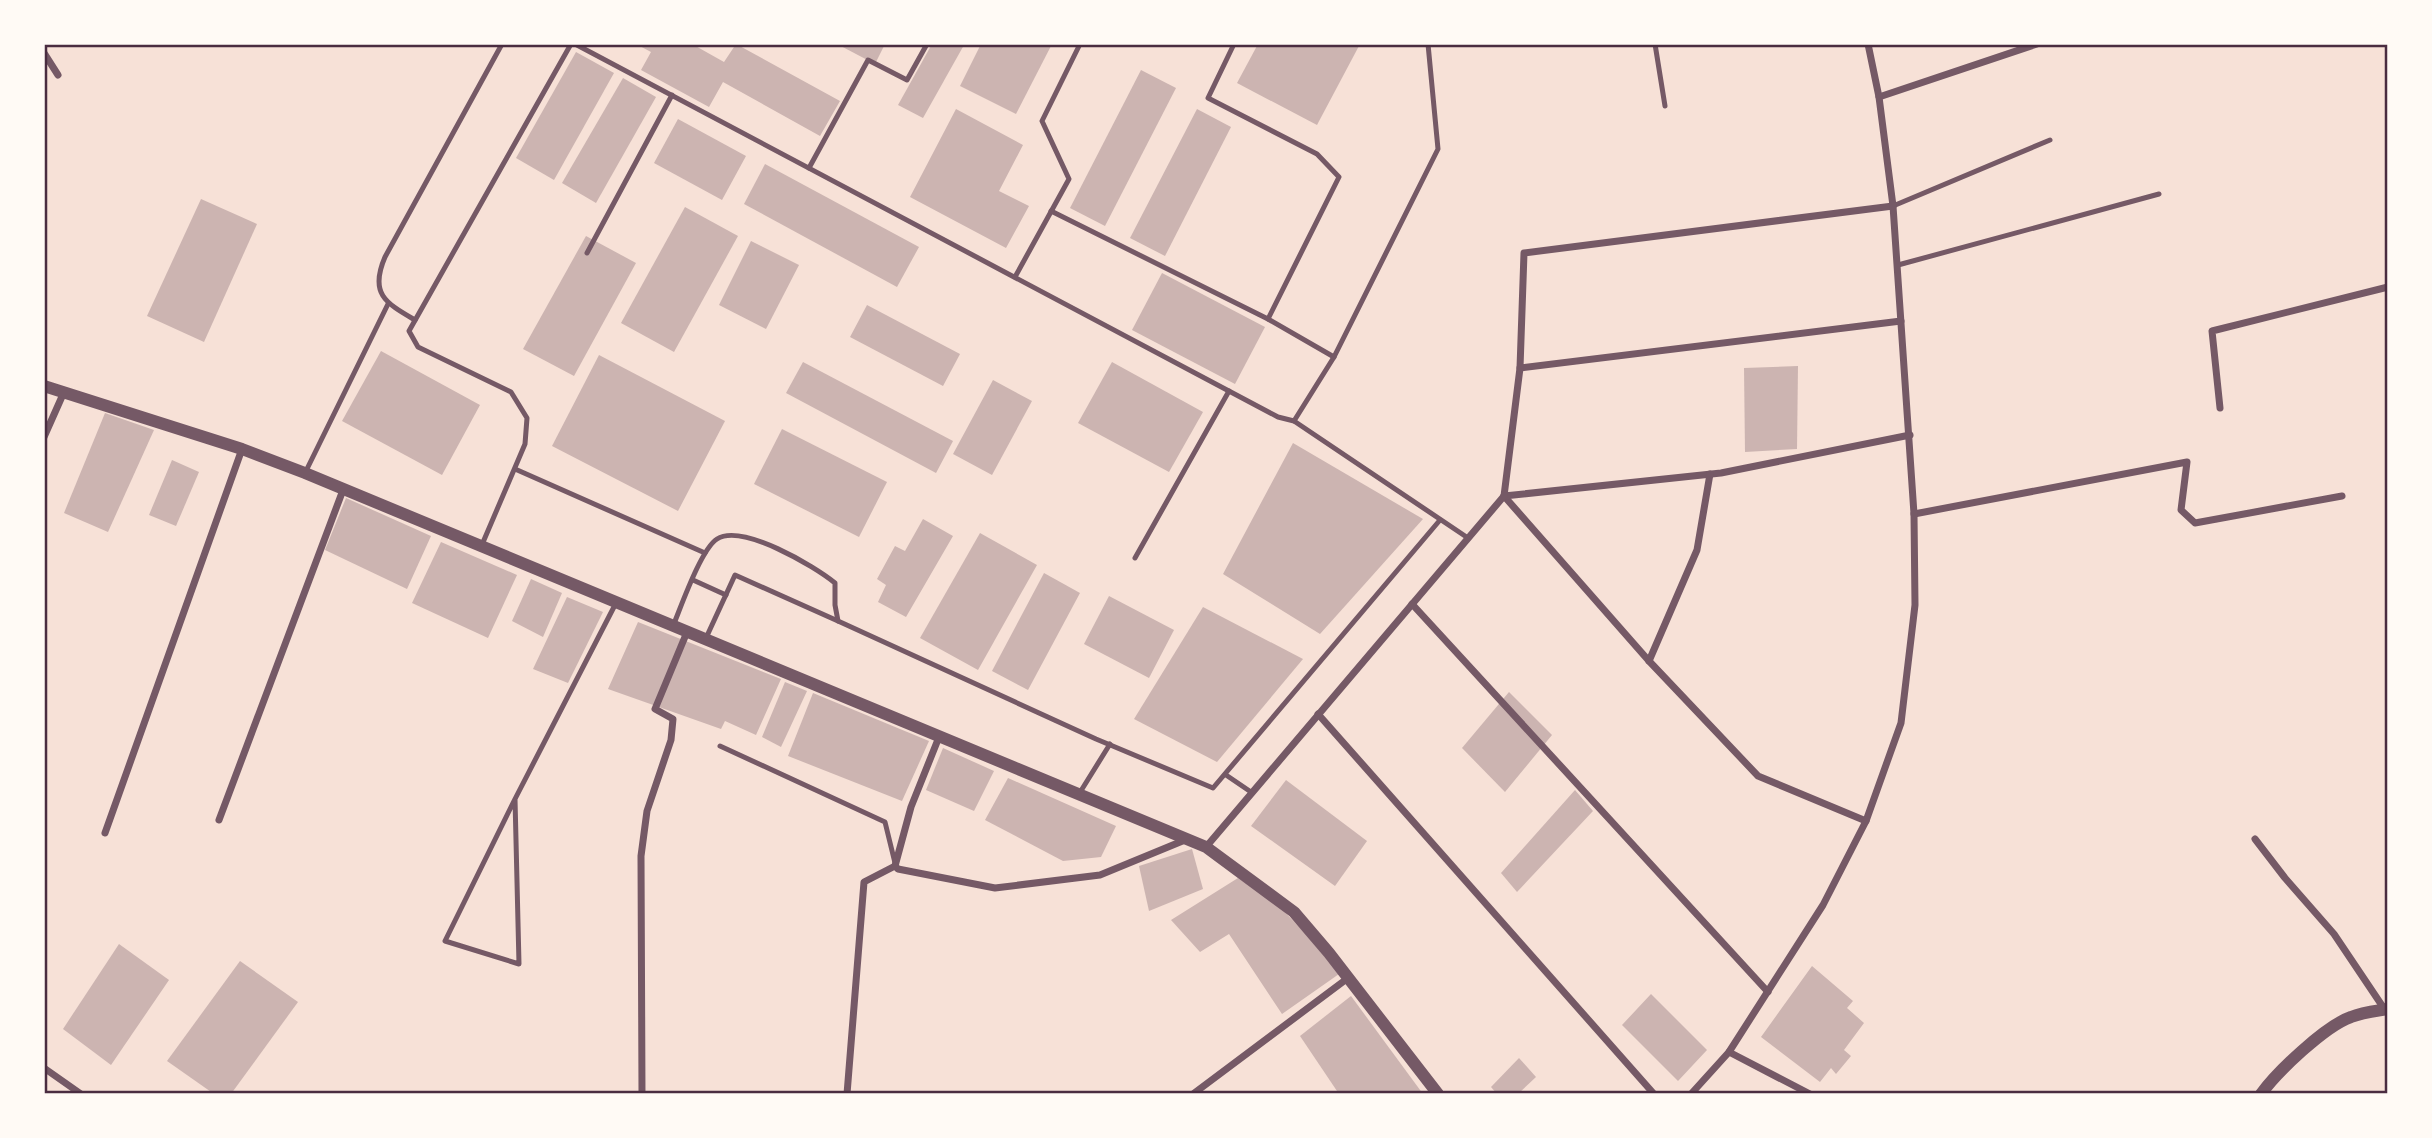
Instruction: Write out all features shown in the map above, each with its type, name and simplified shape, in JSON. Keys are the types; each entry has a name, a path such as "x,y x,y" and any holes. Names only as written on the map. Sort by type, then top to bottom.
{"street":[{"path":"1691,1094 1728,1052 1823,905 1866,821 1901,723 1915,606 1914,514 1893,206 1879,97 1868,44"},
{"path":"1879,97 2037,44"},
{"path":"44,53 58,75"},
{"path":"1206,847 1504,496 1520,368 1524,253 1893,206"},
{"path":"2220,408 2212,331 2388,287"},
{"path":"1520,368 1901,321"},
{"path":"44,386 242,449 305,472 1206,847 1294,912 1438,1094"},
{"path":"44,437 64,392"},
{"path":"1504,496 1710,474 1910,435"},
{"path":"105,833 242,449"},
{"path":"1914,514 2187,462 2181,510 2195,523 2342,496"},
{"path":"1649,661 1697,550 1710,474"},
{"path":"219,820 343,490"},
{"path":"1504,496 1649,661 1758,776 1866,821"},
{"path":"1412,604 1768,992"},
{"path":"642,1094 641,856 647,811 671,740 673,719 655,709 687,632"},
{"path":"1318,714 1654,1094"},
{"path":"848,1094 864,882 895,866 911,807 939,737"},
{"path":"895,866 898,869 995,888 1100,875 1187,839"},
{"path":"2255,839 2285,878 2334,933 2386,1009 2349,1017 2314,1041 2268,1084 2261,1094"},
{"path":"1193,1094 1348,978"},
{"path":"1728,1052 1810,1094"},
{"path":"44,1068 81,1094"}],"lane":[{"path":"415,320 388,304 381,291 378,276 385,257 502,44"},
{"path":"481,547 525,444 527,418 511,392 418,346 409,331 573,44 1278,417 1294,421 1468,538"},
{"path":"809,168 868,60 907,80 927,44"},
{"path":"1015,277 1069,179 1042,121 1080,44"},
{"path":"1234,44 1208,98 1317,154 1339,177 1268,319"},
{"path":"1294,421 1334,357 1438,149 1429,44"},
{"path":"1655,44 1665,106"},
{"path":"587,253 672,95"},
{"path":"1893,206 2050,140"},
{"path":"1898,265 2160,194"},
{"path":"1051,211 1268,319 1334,357"},
{"path":"305,472 388,304"},
{"path":"1135,558 1229,391"},
{"path":"514,469 705,553"},
{"path":"705,640 735,575 1213,788 1440,520"},
{"path":"673,626 705,553 715,540 729,534 751,537 821,572 835,583 838,621"},
{"path":"693,580 726,595"},
{"path":"515,799 519,964 445,942 515,799 616,603"},
{"path":"1079,794 1110,744"},
{"path":"720,746 885,822 895,866"},
{"path":"1226,775 1251,792"}],"building":[{"path":"636,44 692,44 724,62 736,44 840,101 820,136 723,82 709,107 641,70 651,52"},
{"path":"837,44 885,44 875,64"},
{"path":"932,44 964,45 923,118 898,105"},
{"path":"981,44 1052,44 1016,114 960,86"},
{"path":"1258,44 1360,44 1317,125 1237,83"},
{"path":"576,52 614,73 554,180 516,158"},
{"path":"1141,70 1176,88 1105,226 1070,208"},
{"path":"623,78 656,97 596,203 562,183"},
{"path":"956,109 1023,145 999,191 1029,206 1006,248 910,197"},
{"path":"1197,109 1231,127 1165,256 1130,238"},
{"path":"678,119 746,156 722,200 654,163"},
{"path":"765,164 919,247 897,287 744,204"},
{"path":"201,199 257,224 204,342 147,316"},
{"path":"685,207 738,236 674,352 621,323"},
{"path":"586,236 636,263 574,376 523,349"},
{"path":"751,241 799,265 766,329 719,305"},
{"path":"1162,273 1265,327 1235,384 1132,330"},
{"path":"867,305 960,354 943,386 850,337"},
{"path":"381,351 480,405 442,475 342,421"},
{"path":"599,355 725,421 678,511 552,446"},
{"path":"803,362 953,441 936,473 786,393"},
{"path":"1112,362 1203,412 1169,472 1078,423"},
{"path":"1798,366 1797,449 1745,452 1744,368"},
{"path":"993,380 1032,401 992,475 953,454"},
{"path":"105,413 154,430 108,532 64,513"},
{"path":"782,429 887,482 859,537 754,484"},
{"path":"1293,443 1423,519 1320,634 1223,574"},
{"path":"172,460 199,472 176,526 149,515"},
{"path":"346,498 431,536 407,589 325,550"},
{"path":"923,519 953,536 906,617 878,602 886,585 877,579 895,546 905,551"},
{"path":"980,533 1037,565 978,670 920,638"},
{"path":"441,542 517,575 488,638 412,603"},
{"path":"1044,573 1080,593 1028,690 992,671"},
{"path":"531,579 562,593 543,637 512,621"},
{"path":"1109,596 1174,630 1149,678 1084,644"},
{"path":"567,597 603,612 568,683 533,669"},
{"path":"1203,607 1303,659 1217,762 1134,719"},
{"path":"638,622 781,679 756,735 725,721 721,729 608,689"},
{"path":"785,682 807,691 781,747 762,737"},
{"path":"1509,692 1552,735 1505,792 1462,748"},
{"path":"813,693 929,741 902,801 788,756"},
{"path":"943,748 994,771 974,811 926,790"},
{"path":"1008,778 1116,826 1101,857 1063,861 985,820"},
{"path":"1286,780 1367,841 1335,886 1251,826"},
{"path":"1575,790 1593,811 1517,892 1501,873"},
{"path":"1192,849 1203,889 1149,911 1139,866"},
{"path":"1238,878 1278,905 1339,974 1282,1014 1229,934 1200,952 1171,920"},
{"path":"119,944 169,980 111,1065 63,1029"},
{"path":"240,961 298,1002 231,1094 214,1094 167,1061"},
{"path":"1812,966 1853,1001 1847,1008 1864,1023 1844,1050 1851,1056 1836,1074 1831,1068 1820,1082 1761,1037"},
{"path":"1651,994 1707,1050 1678,1081 1622,1025"},
{"path":"1351,996 1423,1094 1339,1094 1300,1036"},
{"path":"1519,1058 1536,1077 1518,1094 1497,1094 1491,1087"}]}
